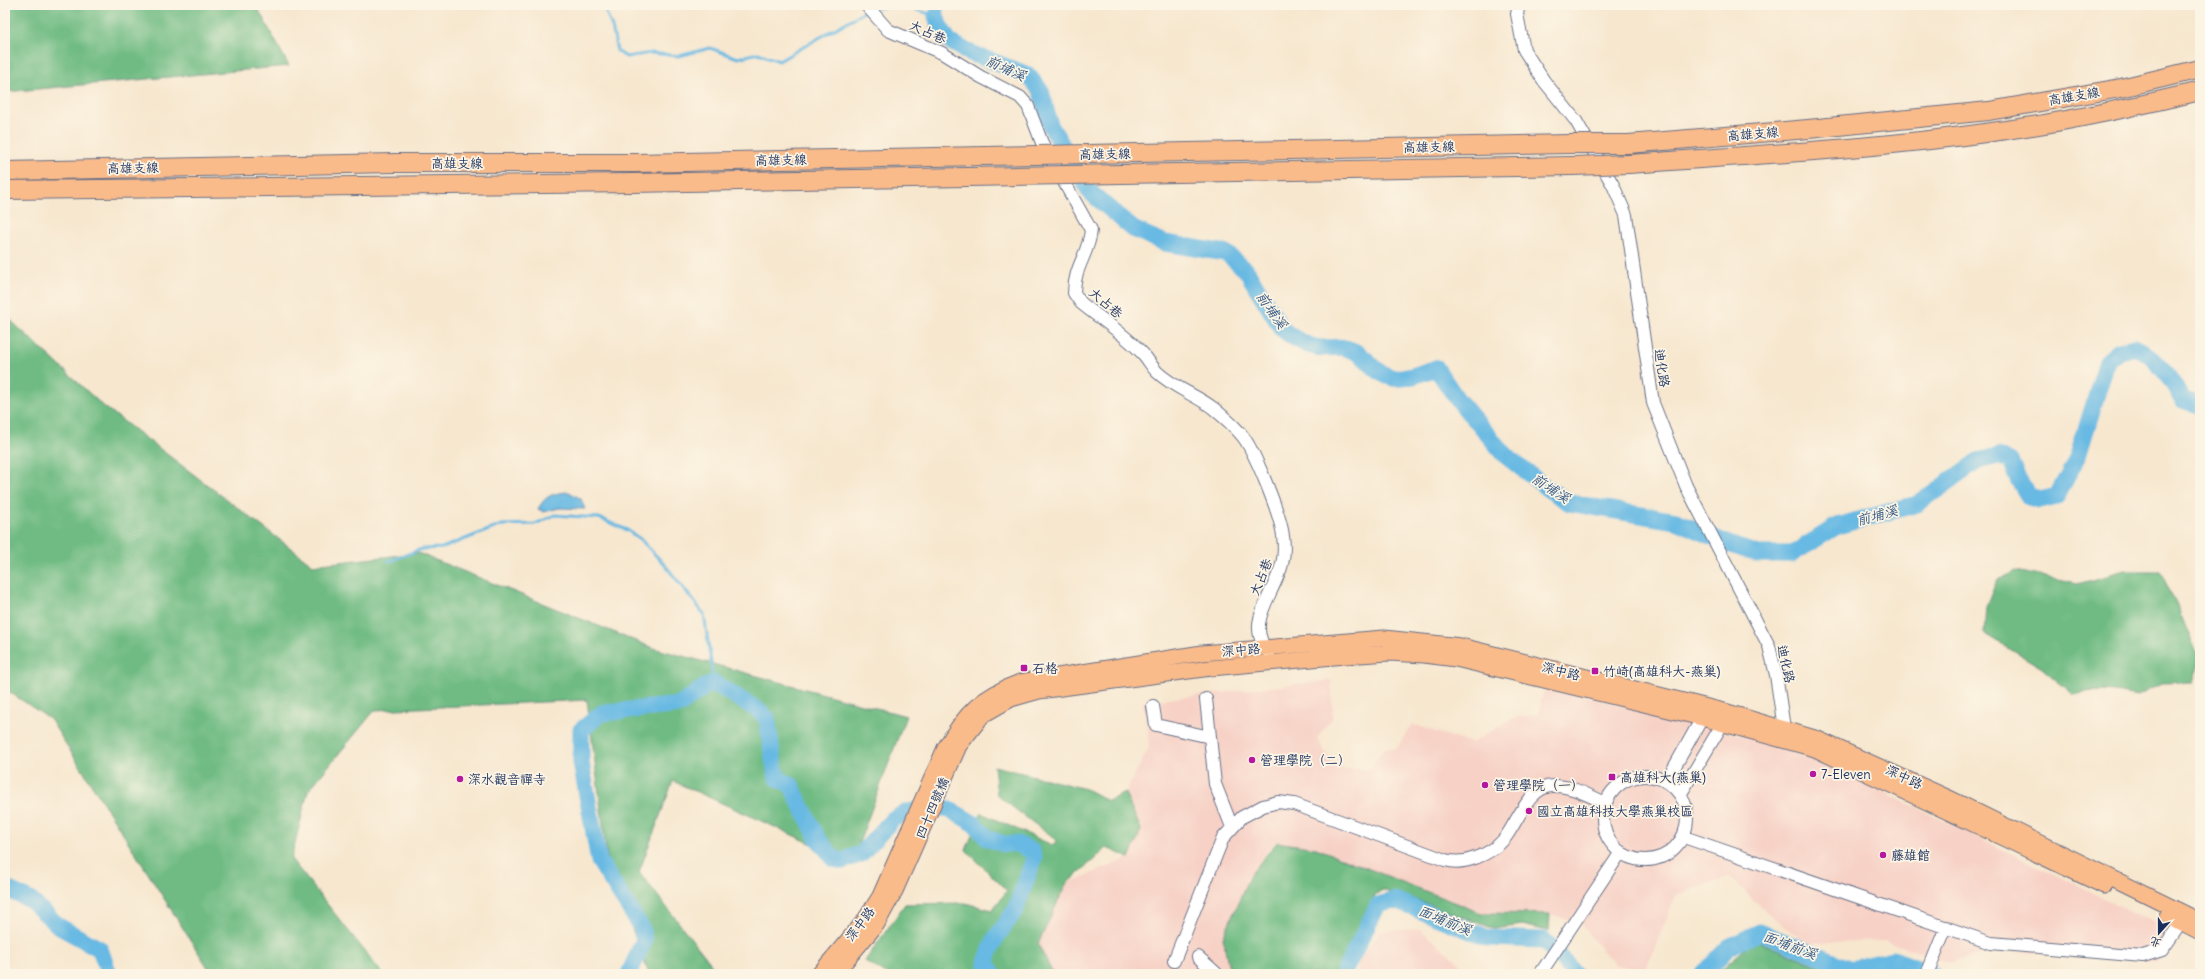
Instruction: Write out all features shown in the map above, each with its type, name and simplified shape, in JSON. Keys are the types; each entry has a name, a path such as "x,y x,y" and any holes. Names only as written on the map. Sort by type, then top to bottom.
{"highway":[{"name":"高雄支線","path":"5,171 394,163 635,163 1628,144 1808,129 1989,111 2121,88 2200,69"},
{"name":"高雄支線","path":"5,190 632,183 1629,164 1813,151 1999,132 2130,108 2200,91"}],"main road":[{"name":"深中路","path":"952,747 963,718 999,690 1020,682 1262,643 1384,638 1462,646 1783,734 2184,919"},
{"name":"深中路","path":"952,747 983,715 1011,699 1040,691 1212,668 1389,653 1456,659 1702,718 1721,717"},
{"name":"四十四號橋","path":"899,869 952,747"},
{"name":"深中路","path":"819,974 864,921 899,869"},
{"name":"深中路","path":"835,974 877,924 899,869"},
{"path":"2184,919 2200,921"},
{"path":"2184,919 2200,933"}],"street":[{"name":"大占巷","path":"866,5 888,30 942,53 981,77 1020,97 1028,106 1042,143 1091,230 1090,241 1078,268 1074,293 1081,303 1144,355 1157,372 1173,384 1213,408 1244,439 1271,497 1283,535 1284,559 1261,616 1262,643"},
{"name":"迪化路","path":"1519,5 1517,14 1524,50 1544,82 1576,121 1613,185 1626,215 1654,403 1686,486 1769,646 1776,675 1783,734"},
{"path":"1262,643 1276,662"},
{"path":"1206,699 1215,784 1232,827"},
{"path":"1152,706 1156,725 1210,736"},
{"path":"1680,795 1721,717"},
{"path":"1666,782 1702,718"},
{"path":"1647,776 1666,782 1680,795 1686,807 1687,820 1684,837 1678,846 1657,858 1645,860 1632,858 1621,852 1611,842 1605,830 1603,816 1606,802 1617,787 1634,777 1647,776"},
{"path":"1174,961 1223,838 1242,817 1263,806 1278,802 1294,804 1445,860 1466,861 1489,853 1505,839 1528,803 1540,789 1552,786 1566,786 1606,802"},
{"path":"1684,837 1944,932 1991,943 2144,956 2162,950 2184,919"},
{"path":"1540,974 1621,852"},
{"path":"1927,974 1944,932"},
{"path":"1198,957 1217,974"}],"shaded area":[{"name":"國立高雄科技大學燕巢校區","path":"1331,680 1333,717 1317,738 1332,764 1346,769 1370,769 1383,749 1397,748 1412,724 1471,743 1513,718 1538,714 1545,686 1754,738 1835,768 2178,934 2156,962 1995,949 1950,963 1884,940 1806,943 1765,911 1730,877 1676,895 1646,969 1616,966 1581,925 1550,914 1481,913 1317,848 1275,841 1250,875 1223,938 1230,974 1053,974 1038,944 1066,884 1129,858 1141,830 1125,793 1149,747 1148,724 1142,702"},
{"path":"1420,929 1456,960 1468,974 1357,974 1359,959 1381,931"}],"green space":[{"path":"5,5 256,5 289,66 5,92"},
{"path":"5,315 102,405 313,565 418,553 653,648 906,716 852,862 673,781 639,872 719,974 649,974 608,864 587,700 375,710 308,791 291,859 383,974 212,974 50,719 5,689"},
{"path":"2016,571 2077,584 2125,571 2160,571 2177,606 2199,659 2193,682 2162,683 2137,696 2105,691 2073,694 2042,668 1984,633 1986,607 1997,580"},
{"path":"994,766 1086,789 1108,801 1125,793 1141,830 1129,858 1107,848 1066,884 1038,944 1053,974 886,974 865,961 905,904 965,903 992,910 1007,891 966,850 981,813 1052,845 1057,841 997,795"},
{"path":"1277,842 1316,848 1481,913 1550,914 1549,931 1522,925 1495,929 1422,902 1382,890 1375,895 1336,974 1230,974 1223,938 1250,875"},
{"path":"1755,940 1839,974 1716,974"},
{"path":"1890,967 1909,974 1858,974"}],"water":[{"path":"569,492 581,499 585,509 559,508 544,512 538,509 550,496"}],"waterway":[{"path":"603,5 612,27 617,51 626,57 651,53 679,56 710,48 738,58 758,53 779,61 866,11"},
{"path":"874,9 898,7 936,16 945,5"},
{"name":"前埔溪","path":"936,16 939,25 949,41 968,52 1028,75 1041,91 1050,125 1090,192 1133,229 1165,243 1226,253 1246,270 1282,329 1302,342 1318,348 1342,347 1349,349 1364,357 1377,370 1394,378 1410,377 1436,368 1457,399 1506,456 1548,489 1570,503 1676,521 1731,545 1758,554 1792,554 1837,526 1917,504 1978,461 1998,456 2010,461 2018,479 2029,497 2040,500 2057,496 2078,456 2107,361 2119,351 2135,347 2151,357 2163,369 2183,400 2200,406"},
{"path":"389,561 422,549 442,548 502,525 535,524 555,515 599,518 627,530 640,539 665,565 704,614 714,683"},
{"path":"629,974 644,940 641,927 599,861 581,762 581,730 602,713 680,705 703,688 714,683 756,709 767,718 777,778 791,785 818,839 834,859 842,861 861,854 893,819 907,812 942,807 973,823 989,839 1004,844 1017,844 1032,851 1034,858 1014,912 995,939 986,962 993,974"},
{"path":"5,888 30,900 60,927 100,949 109,974"},
{"name":"面埔前溪","path":"1343,974 1378,905 1394,900 1488,938 1544,940 1575,974"},
{"name":"面埔前溪","path":"1703,974 1729,947 1760,932 1851,969 1893,959 1933,974"}],"place":[{"name":"石格","path":"1024,668"},
{"name":"竹崎(高雄科大-燕巢)","path":"1595,671"},
{"name":"管理學院（二）","path":"1252,760"},
{"name":"7-Eleven","path":"1813,774"},
{"name":"高雄科大(燕巢)","path":"1612,777"},
{"name":"深水觀音禪寺","path":"460,779"},
{"name":"管理學院（一）","path":"1485,785"},
{"name":"國立高雄科技大學燕巢校區","path":"1529,811"},
{"name":"藤雄館","path":"1883,855"}]}
